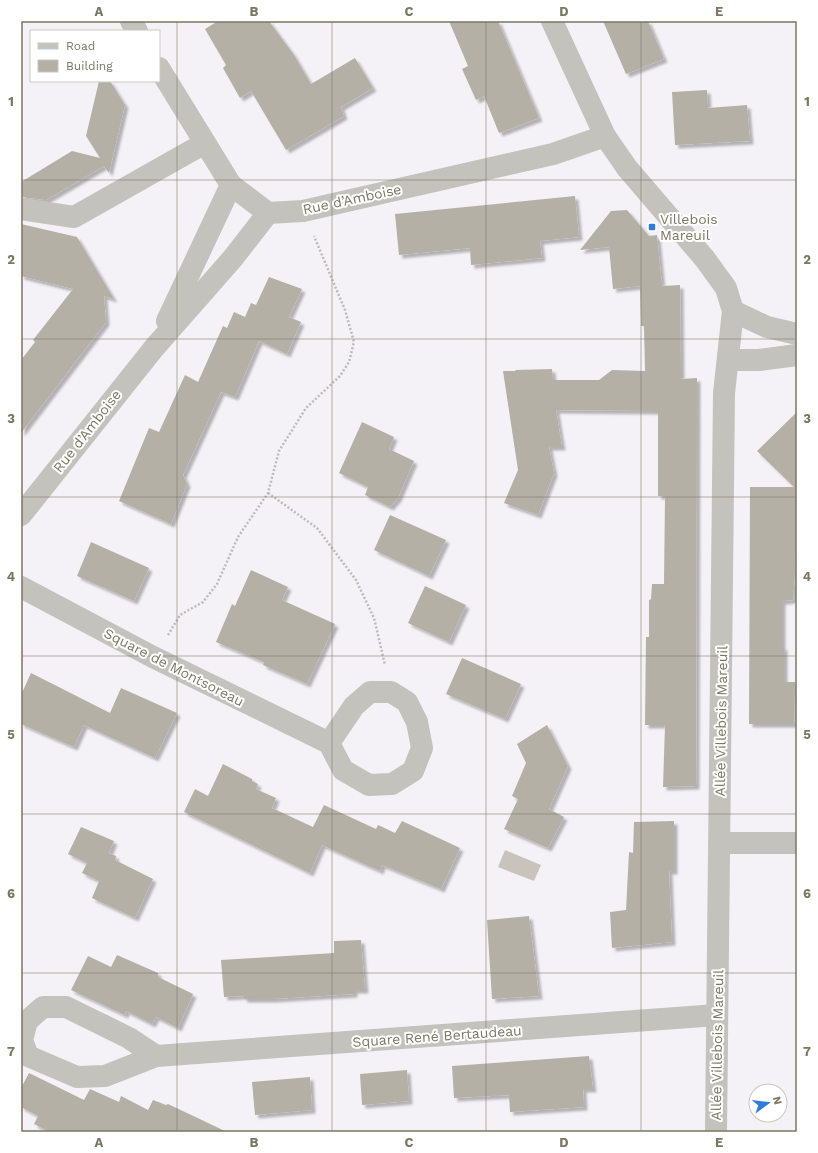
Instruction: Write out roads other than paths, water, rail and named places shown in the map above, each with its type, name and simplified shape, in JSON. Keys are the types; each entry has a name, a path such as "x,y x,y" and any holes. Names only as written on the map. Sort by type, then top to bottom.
{"street":[{"path":"130,21 136,30"},
{"path":"552,21 606,136 627,168 709,264 726,288 733,311 767,327 797,334"},
{"path":"160,70 231,185 268,213"},
{"name":"Rue d’Amboise","path":"21,515 154,348 232,258 268,213 303,211 553,154 606,136"},
{"path":"21,208 74,217 205,143"},
{"name":"Rue d’Amboise","path":"154,348 231,185"},
{"name":"Allée Villebois Mareuil","path":"716,1132 724,393 733,311"},
{"path":"728,360 759,360 797,355"},
{"name":"Square de Montsoreau","path":"21,587 153,657 329,743"},
{"path":"370,692 391,692 407,702 417,722 422,748 413,771 392,784 369,785 343,770 329,743 354,706 370,692"},
{"path":"720,843 797,843"},
{"name":"Square René Bertaudeau","path":"156,1056 129,1038 66,1007 44,1007 27,1021 22,1040 28,1056 77,1077 105,1076 156,1056 717,1015"}],"place":[{"name":"Villebois Mareuil","path":"652,227"}]}
